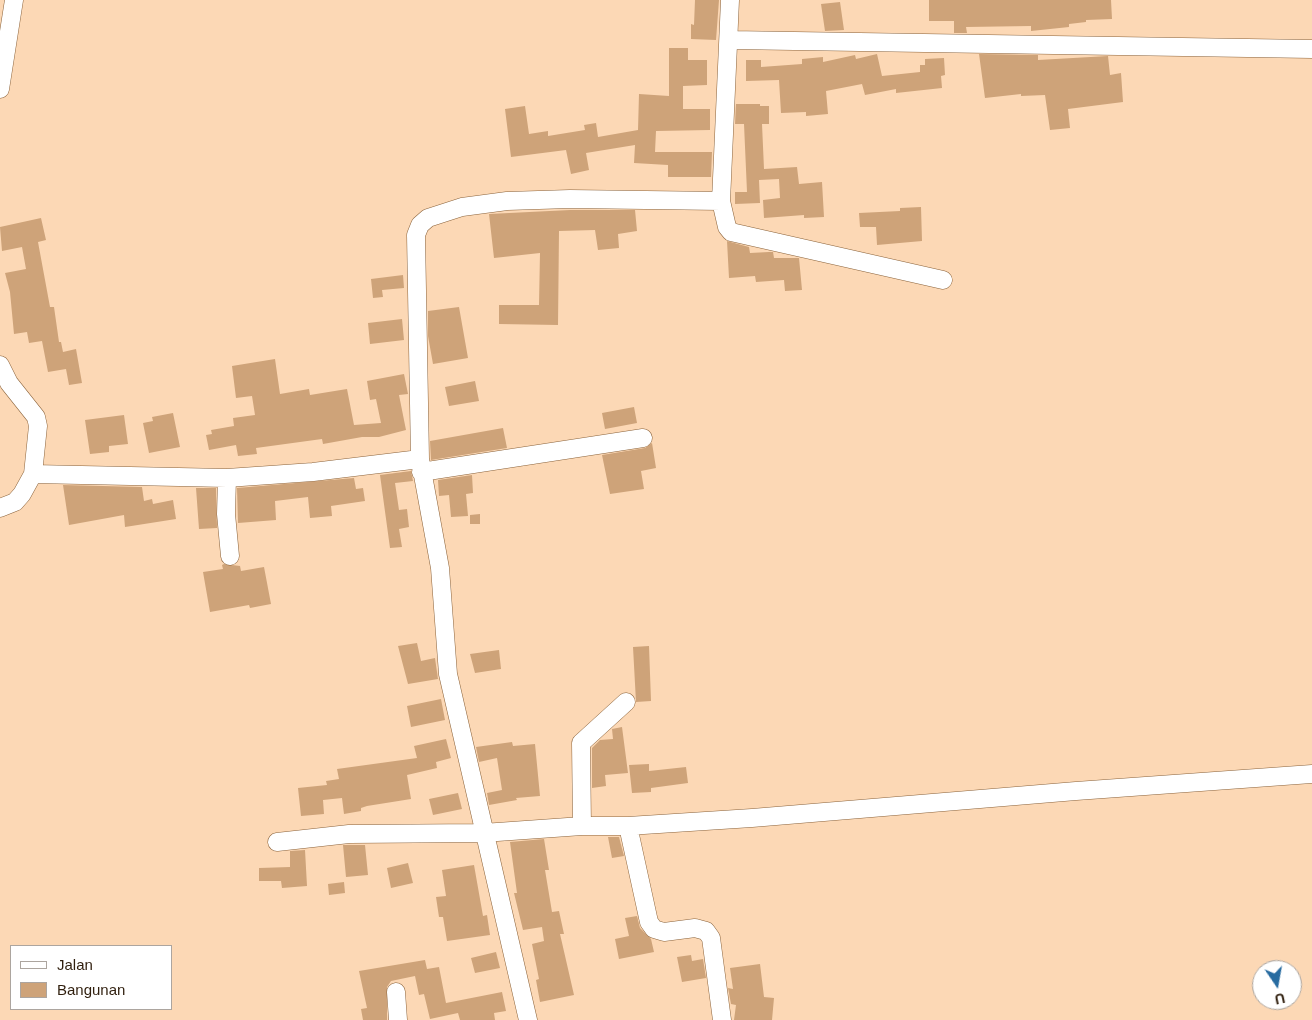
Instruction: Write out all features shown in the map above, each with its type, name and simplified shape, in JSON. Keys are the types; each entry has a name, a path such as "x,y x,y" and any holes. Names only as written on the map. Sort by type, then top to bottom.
{"street":[{"path":"0,89 14,0"},
{"path":"730,0 730,40 720,201 727,227 731,232 738,235 944,280"},
{"path":"730,40 1312,49"},
{"path":"528,1020 448,674 440,568 420,465 415,244 418,228 422,222 462,207 507,201 570,199 720,201"},
{"path":"0,365 9,383 36,416 38,426 33,474 22,494 15,502 0,508"},
{"path":"33,474 227,478 420,465 643,438"},
{"path":"227,478 226,514 230,556"},
{"path":"582,826 581,743 626,702"},
{"path":"276,842 349,834 484,833 582,826 628,826 1312,774"},
{"path":"628,826 649,922 654,929 664,932 694,928 706,931 711,938 722,1020"},
{"path":"396,992 398,1020"}],"building":[{"path":"695,0 719,0 716,40 691,39 691,24 694,25"},
{"path":"929,0 1111,0 1112,19 1086,20 1086,22 1069,24 1069,27 1031,31 1031,26 966,27 967,33 954,33 954,21 929,21"},
{"path":"840,2 844,30 825,31 821,4"},
{"path":"669,48 688,48 688,60 707,60 707,85 683,86 683,109 710,109 710,130 656,131 655,152 712,152 711,177 668,177 668,165 634,163 635,145 586,153 589,170 571,174 566,150 511,157 505,109 525,106 529,134 548,131 548,136 585,130 584,125 596,123 598,137 638,130 639,94 669,96"},
{"path":"877,54 882,76 920,72 920,65 925,65 925,59 944,58 945,75 941,76 942,88 896,93 896,89 865,95 862,84 826,91 828,114 806,116 806,112 781,113 779,80 746,81 746,60 761,60 761,67 802,64 802,59 823,57 823,62 855,55 856,59"},
{"path":"979,54 1038,55 1038,60 1108,56 1110,75 1121,73 1123,102 1068,109 1070,128 1050,130 1045,95 1021,96 1021,94 985,98"},
{"path":"736,104 769,106 769,124 762,124 764,169 797,167 799,184 822,182 824,217 804,218 804,215 764,218 763,200 780,198 779,179 759,180 760,203 735,204 735,192 747,192 744,124 735,124"},
{"path":"921,207 922,241 877,245 876,227 860,227 859,213 900,211 900,208"},
{"path":"570,210 635,210 637,231 618,234 619,248 598,250 595,230 559,231 558,325 499,324 499,305 539,305 540,253 494,258 489,214"},
{"path":"41,218 46,240 38,242 50,307 54,307 59,342 61,342 63,352 76,349 82,383 69,385 66,369 48,372 42,341 29,343 27,332 14,334 10,292 5,273 26,269 22,247 2,251 0,227"},
{"path":"727,241 749,247 750,253 773,252 774,258 799,258 802,290 785,291 784,280 756,282 755,276 729,278"},
{"path":"403,275 404,288 382,290 383,297 373,298 371,279"},
{"path":"459,307 468,358 433,364 428,336 428,311"},
{"path":"402,319 404,340 370,344 368,323"},
{"path":"275,359 280,394 309,389 310,395 347,389 354,425 381,423 376,399 370,400 367,381 404,374 408,394 399,395 406,430 379,437 362,437 323,444 322,439 256,448 257,454 238,456 236,445 209,450 206,435 212,434 211,430 234,426 233,418 255,415 252,396 236,398 232,366"},
{"path":"475,381 479,401 449,406 445,387"},
{"path":"634,407 637,423 605,429 602,413"},
{"path":"173,413 180,447 149,453 143,423 153,421 152,417"},
{"path":"124,415 128,444 109,446 109,452 90,454 85,420"},
{"path":"503,428 507,448 431,460 430,441"},
{"path":"652,443 656,468 641,471 644,489 610,494 602,455 645,448"},
{"path":"411,471 413,481 395,483 399,510 407,509 409,527 399,529 402,547 390,548 380,475"},
{"path":"472,475 473,493 466,494 468,516 451,517 449,495 439,496 438,480"},
{"path":"354,478 356,489 363,488 365,501 331,506 332,516 310,518 308,497 275,501 276,520 238,523 237,488"},
{"path":"63,485 142,487 144,501 152,499 153,504 173,500 176,519 125,527 124,515 69,525"},
{"path":"196,488 216,488 217,528 199,529"},
{"path":"480,514 480,524 470,524 470,515"},
{"path":"222,565 240,566 241,571 264,567 271,604 250,608 249,605 210,612 203,572 223,569"},
{"path":"417,643 421,661 435,658 438,679 408,684 398,646"},
{"path":"649,646 651,701 636,702 633,647"},
{"path":"499,650 501,669 475,673 470,654"},
{"path":"441,699 445,720 411,727 407,706"},
{"path":"622,727 628,773 605,775 606,786 592,788 592,748 600,740 613,739 612,729"},
{"path":"446,739 451,758 436,762 437,768 407,775 411,799 367,806 361,808 361,811 344,814 342,798 323,800 324,814 301,816 298,788 327,785 326,781 339,779 337,769 417,758 414,746"},
{"path":"512,742 513,746 535,744 540,796 516,798 517,800 489,805 487,793 502,790 497,758 479,762 476,747"},
{"path":"649,764 649,771 686,767 688,783 651,788 651,792 632,793 629,765"},
{"path":"458,793 462,809 433,815 429,799"},
{"path":"608,837 619,837 624,856 612,858"},
{"path":"544,839 549,870 545,870 552,912 559,911 564,934 560,934 574,995 540,1002 536,980 539,979 532,944 544,941 542,927 523,930 514,893 517,893 510,842"},
{"path":"343,845 365,845 368,875 346,877"},
{"path":"305,850 307,886 282,888 281,881 259,881 259,868 290,867 290,851"},
{"path":"408,863 413,883 391,888 387,868"},
{"path":"474,865 483,916 487,915 490,935 447,941 443,917 439,917 436,897 446,896 442,870"},
{"path":"344,882 345,893 329,895 328,884"},
{"path":"637,916 640,928 651,939 654,952 619,959 615,939 629,936 625,918"},
{"path":"496,952 500,968 475,973 471,958"},
{"path":"691,955 692,961 703,959 706,978 682,982 677,957"},
{"path":"425,960 427,969 439,967 446,1003 502,992 506,1011 494,1013 495,1020 460,1020 458,1013 430,1019 424,994 419,995 415,976 391,981 387,987 387,1020 363,1020 361,1009 367,1008 359,971"},
{"path":"760,964 764,997 774,998 772,1020 734,1020 736,1005 731,1004 728,988 733,989 730,968"}]}
